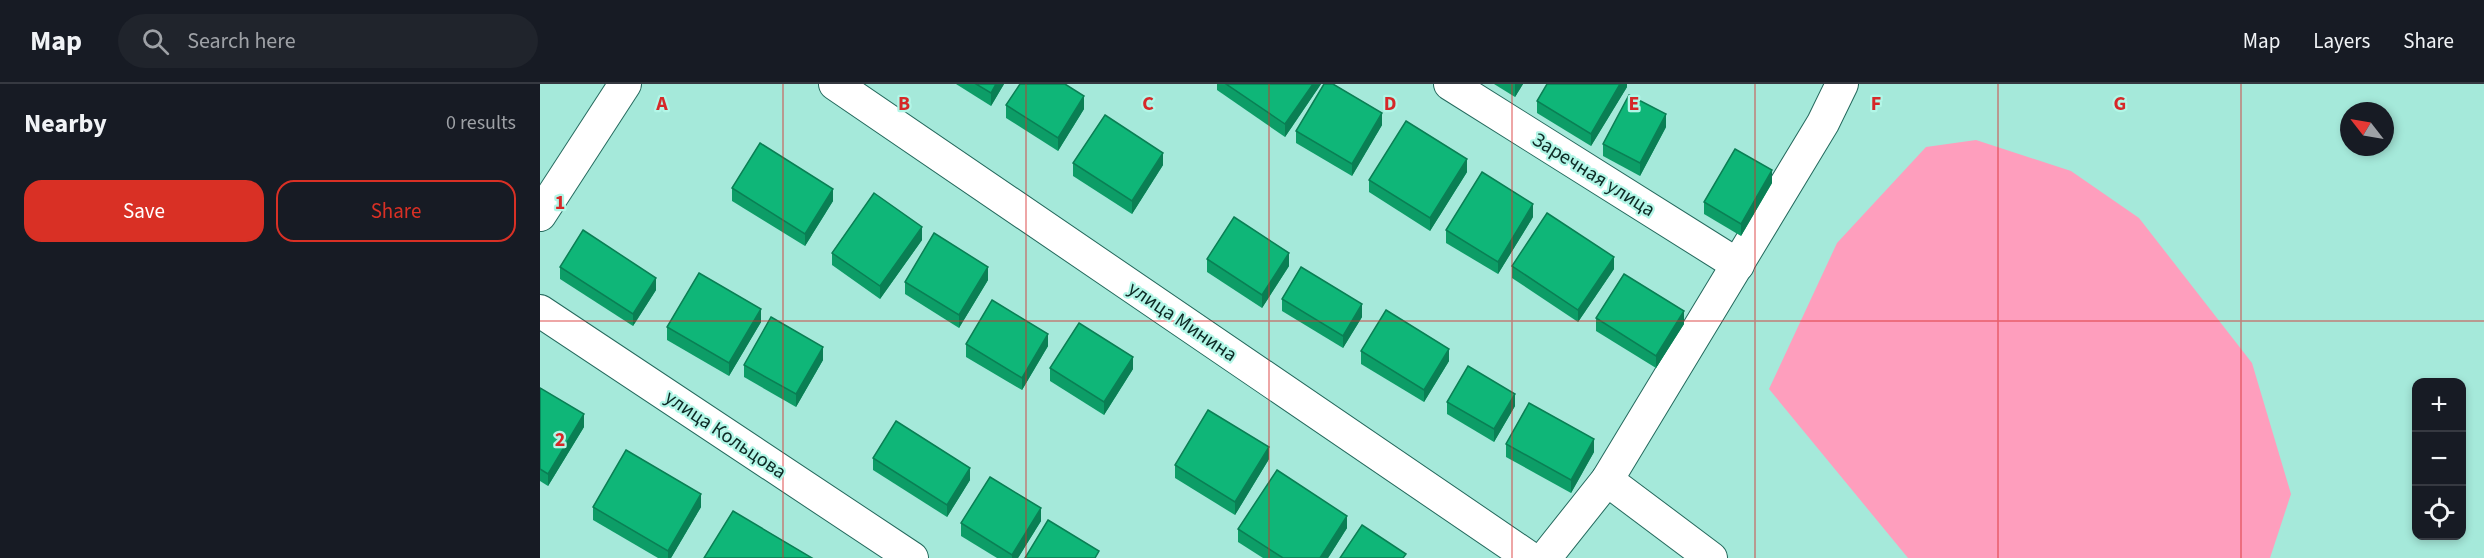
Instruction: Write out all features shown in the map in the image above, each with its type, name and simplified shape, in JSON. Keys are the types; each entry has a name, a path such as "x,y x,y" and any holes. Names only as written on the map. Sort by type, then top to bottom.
{"street":[{"path":"540,215 625,84"},
{"name":"улица Минина","path":"835,84 1530,558"},
{"name":"Заречная улица","path":"1450,84 1738,265"},
{"path":"1545,558 1607,480 1823,123 1842,84"},
{"name":"улица Кольцова","path":"540,311 912,558"},
{"path":"1607,480 1711,558"}],"shaded area":[{"path":"1976,140 2071,171 2139,218 2252,363 2291,494 2270,558 1908,558 1769,389 1837,243 1926,147"}],"building":[{"path":"976,84 996,84 991,93"},
{"path":"1020,84 1065,84 1084,96 1058,138 1006,105"},
{"path":"1226,84 1313,84 1285,124"},
{"path":"1324,84 1333,84 1382,113 1352,164 1296,131"},
{"path":"1547,84 1620,84 1591,134 1537,101"},
{"path":"1629,95 1666,114 1640,163 1603,144"},
{"path":"1105,115 1163,153 1132,201 1073,163"},
{"path":"1406,121 1467,159 1430,218 1369,180"},
{"path":"760,143 833,189 805,234 732,188"},
{"path":"1735,149 1772,170 1741,224 1704,202"},
{"path":"1482,172 1533,204 1498,262 1446,230"},
{"path":"874,193 922,227 880,286 832,253"},
{"path":"1547,213 1614,257 1578,310 1512,266"},
{"path":"1234,217 1289,253 1262,295 1207,259"},
{"path":"583,230 656,278 633,314 560,267"},
{"path":"934,233 988,267 959,315 905,282"},
{"path":"1301,267 1362,304 1343,336 1282,299"},
{"path":"699,273 761,309 729,363 667,327"},
{"path":"1624,274 1684,311 1656,356 1596,318"},
{"path":"992,300 1048,334 1022,378 966,344"},
{"path":"1386,310 1449,349 1424,390 1361,351"},
{"path":"771,317 823,347 796,394 744,365"},
{"path":"1079,323 1133,357 1104,402 1050,368"},
{"path":"1468,366 1515,394 1494,429 1447,402"},
{"path":"540,388 584,414 548,474 540,469"},
{"path":"1529,403 1594,439 1571,480 1506,444"},
{"path":"1208,410 1269,447 1235,502 1175,465"},
{"path":"896,421 970,468 947,505 873,458"},
{"path":"626,450 701,494 668,551 593,507"},
{"path":"1277,470 1347,516 1320,558 1283,558 1238,529"},
{"path":"990,477 1041,508 1012,555 961,523"},
{"path":"733,511 812,558 704,558"},
{"path":"1048,520 1099,551 1095,558 1025,558"},
{"path":"1362,525 1406,554 1403,558 1340,558"}]}
